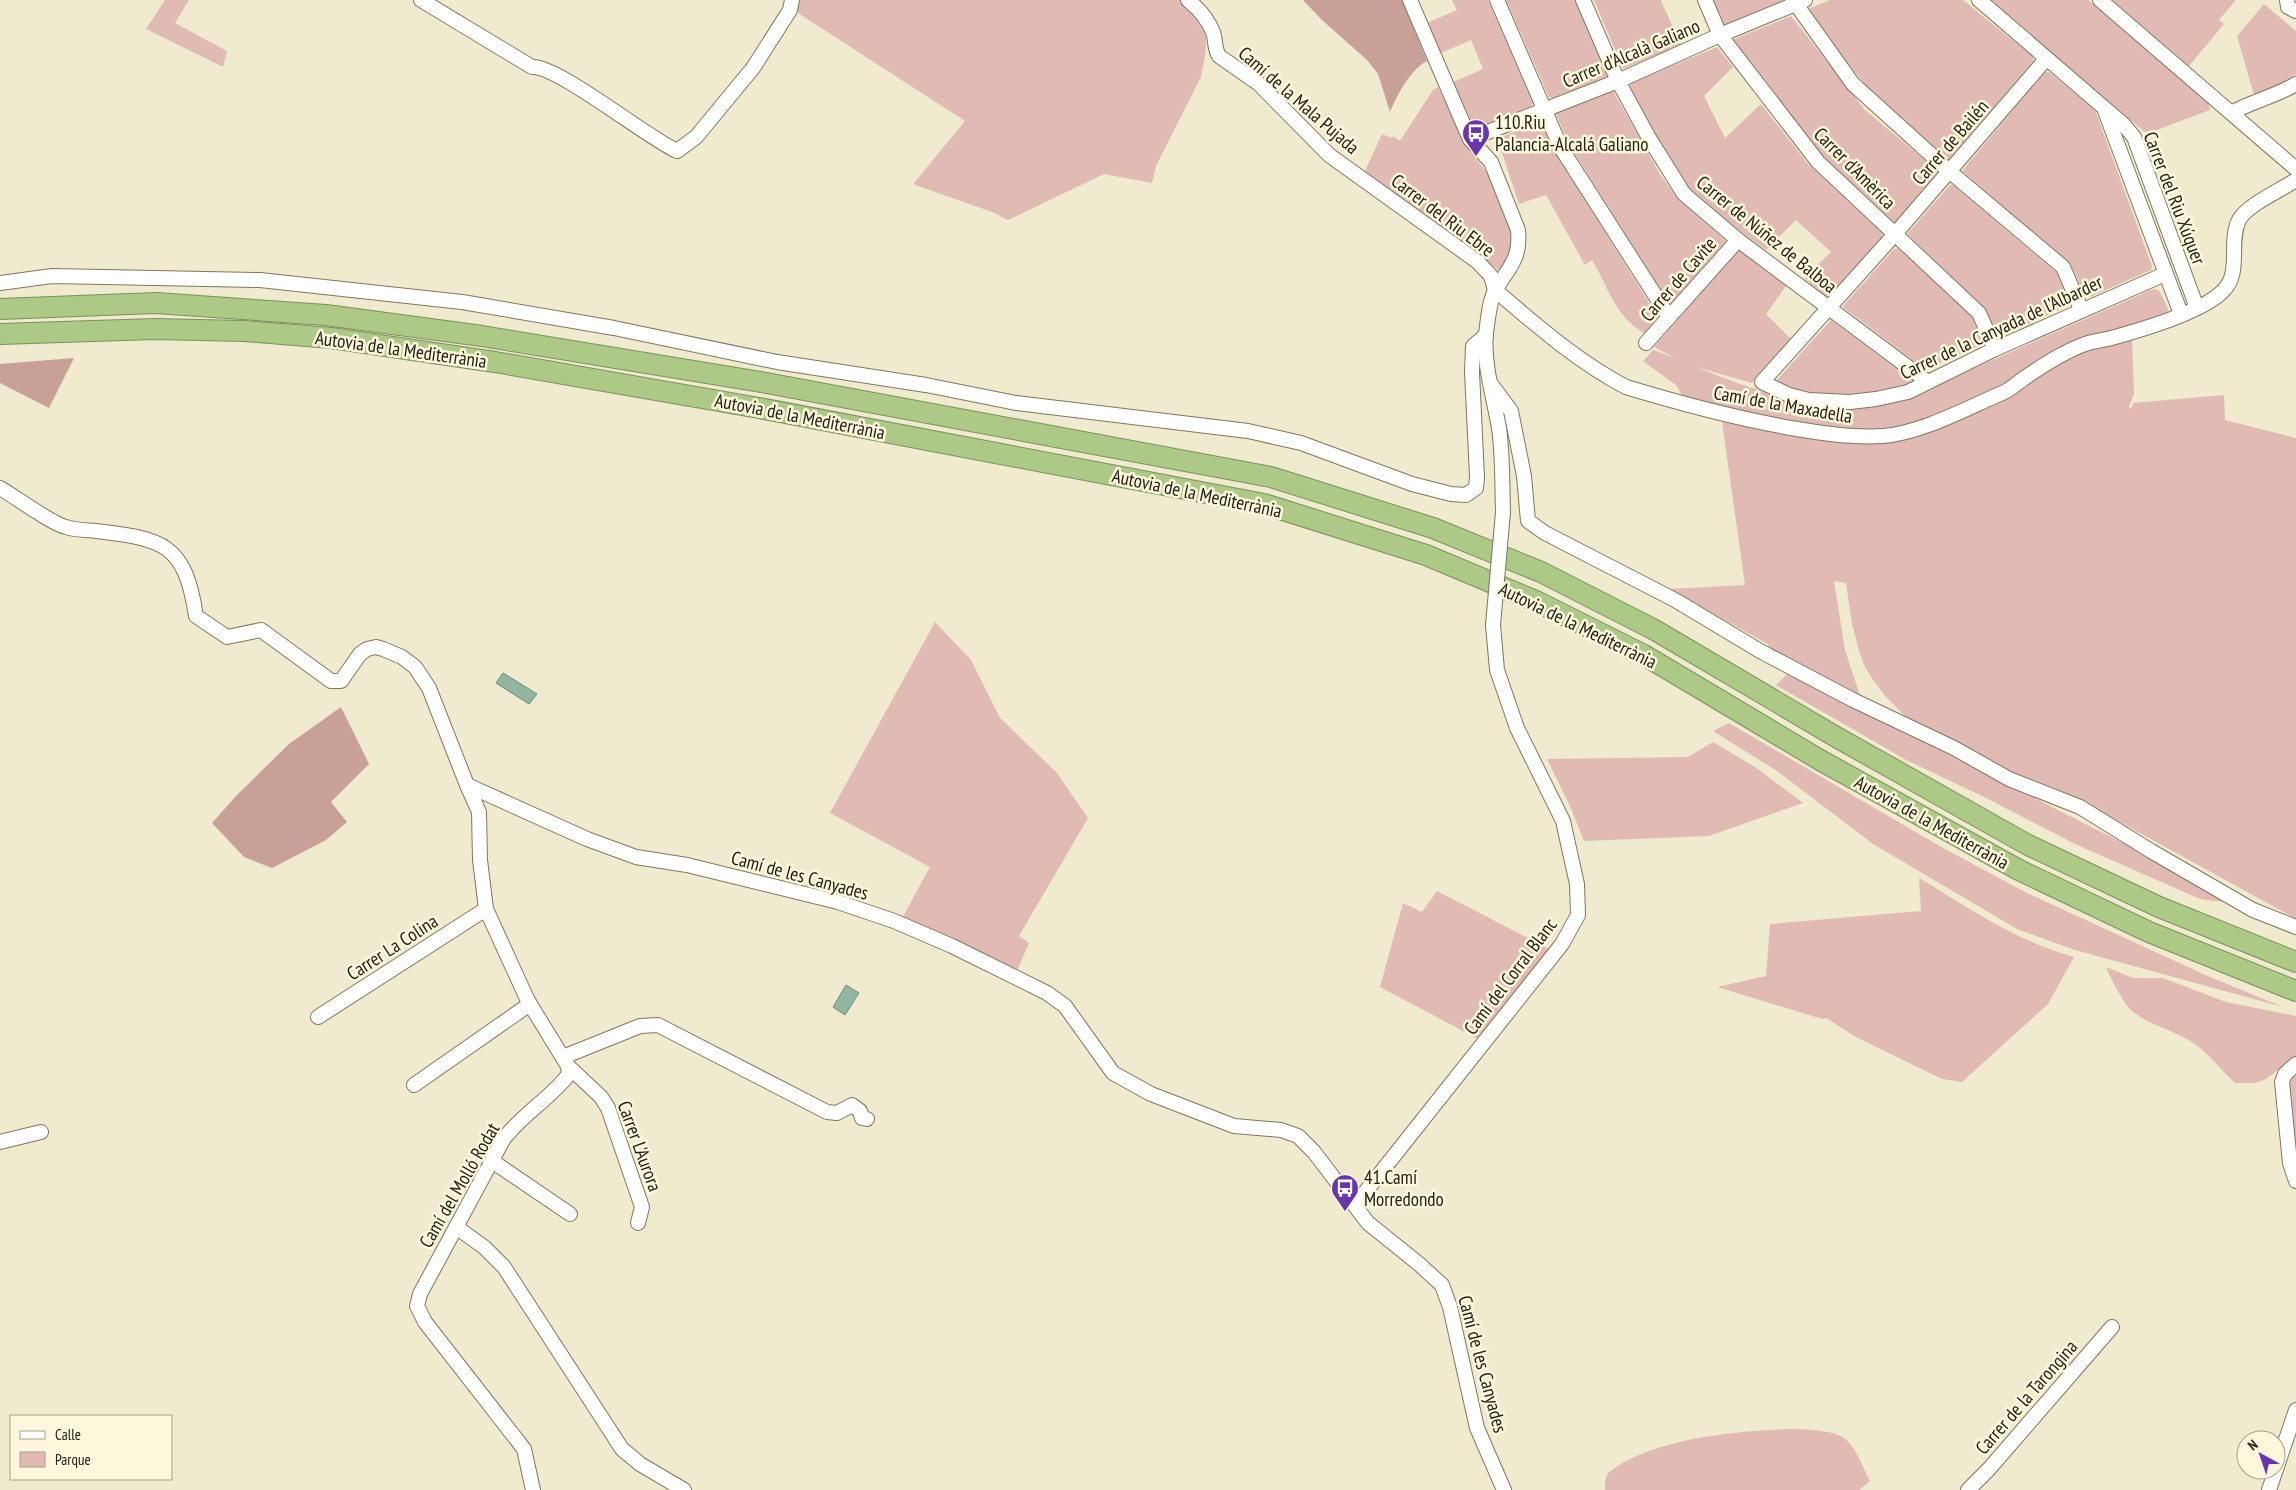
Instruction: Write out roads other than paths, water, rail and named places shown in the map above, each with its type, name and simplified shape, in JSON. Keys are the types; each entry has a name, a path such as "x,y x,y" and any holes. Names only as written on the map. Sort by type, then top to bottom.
{"highway":[{"name":"Autovia de la Mediterrània","path":"0,309 156,303 326,315 482,336 761,382 1271,477 1433,528 1540,572 1653,629 1838,738 2028,845 2159,907 2296,962"},
{"name":"Autovia de la Mediterrània","path":"0,334 155,329 244,331 331,338 495,362 759,408 1264,504 1426,555 1538,602 1644,655 1820,760 2019,870 2150,932 2296,991"}],"street":[{"path":"421,0 532,68 538,67 567,81 677,151 696,137 753,68 790,10 792,0"},
{"name":"Camí de la Mala Pujada","path":"1188,0 1205,18 1213,33 1216,51 1219,56 1258,84 1329,155 1360,176"},
{"path":"0,283 52,276 260,280 462,302 614,328 777,362 926,385 1016,403 1248,432 1301,443 1412,484 1451,494 1466,495 1476,488 1477,477 1472,382 1473,346 1486,335 1495,290 1507,275 1516,254 1519,241 1518,230 1491,162 1470,139 1410,0"},
{"path":"1497,0 1546,109 1561,148 1669,317"},
{"name":"Carrer de Núñez de Balboa","path":"1584,0 1618,81 1649,138 1684,194 1738,240 1928,382"},
{"name":"Carrer d'Amèrica","path":"1705,0 1720,35 1818,162 1979,313 1995,349"},
{"name":"Carrer del Riu Xúquer","path":"1979,0 2123,124 2134,136 2197,308"},
{"path":"2100,0 2233,112 2296,169"},
{"path":"1797,1 1853,84 1949,172 2063,267 2081,309"},
{"name":"Carrer d'Alcalà Galiano","path":"1470,139 1618,81 1797,1"},
{"name":"Carrer de Bailén","path":"1762,382 1895,234 2046,59"},
{"path":"2233,112 2249,103 2296,84"},
{"name":"Carrer del Riu Xúquer","path":"2105,110 2181,314"},
{"name":"Carrer del Riu Ebre","path":"1360,176 1478,262 1491,276 1495,290"},
{"name":"Camí de la Maxadella","path":"1495,290 1564,346 1611,380 1626,387 1720,415 1809,431 1854,436 1884,436 1921,427 2004,393 2042,366 2084,345 2116,337 2197,308 2224,291 2230,280 2236,229 2246,212 2296,180"},
{"name":"Carrer de Cavite","path":"1646,343 1738,240"},
{"name":"Carrer de la Canyada de l'Albarder","path":"1762,382 1788,395 1809,400 1850,402 1908,392 2081,309 2165,274"},
{"name":"Camí del Corral Blanc","path":"1355,1205 1562,944 1578,915 1577,884 1563,821 1517,728 1497,670 1493,625 1503,512 1502,464 1486,335"},
{"path":"1491,384 1511,411 1524,476 1528,521 1675,600 1760,651 1853,700 1954,748 2009,779 2080,807 2253,910 2296,927"},
{"path":"0,488 64,527 139,536 160,543 174,555 182,566 192,590 196,616 227,637 261,630 331,681 341,682 360,654 367,649 376,647 402,657 415,667 429,688 479,812 480,860 486,909 530,1004 565,1062 640,1026 658,1025 827,1112 837,1113 852,1104 860,1111 862,1118 868,1119"},
{"name":"Camí de les Canyades","path":"467,784 587,838 636,857 687,865 838,902 894,921 952,946 1047,994 1065,1006 1113,1073 1151,1094 1234,1126 1281,1130 1298,1136 1314,1152 1368,1223 1420,1264 1442,1285 1450,1307 1478,1428 1504,1490"},
{"name":"Carrer La Colina","path":"318,1017 486,909"},
{"path":"414,1085 530,1004"},
{"name":"Camí del Molló Rodat","path":"533,1490 524,1449 425,1322 417,1306 420,1294 510,1130 562,1083 569,1074 565,1062"},
{"name":"Carrer L'Aurora","path":"565,1062 601,1097 608,1108 642,1207 638,1223"},
{"path":"2296,1064 2285,1074 2282,1082 2290,1163 2296,1181"},
{"path":"0,1142 41,1132"},
{"path":"492,1161 570,1214"},
{"path":"456,1227 484,1247 504,1267 622,1449 647,1469 684,1490"},
{"name":"Carrer de la Tarongina","path":"1968,1490 1989,1469 2112,1327"},
{"path":"2269,1490 2296,1410"}],"place":[{"name":"110.Riu Palancia-Alcalá Galiano","path":"1476,157"},
{"name":"41.Camí Morredondo","path":"1345,1212"}]}
